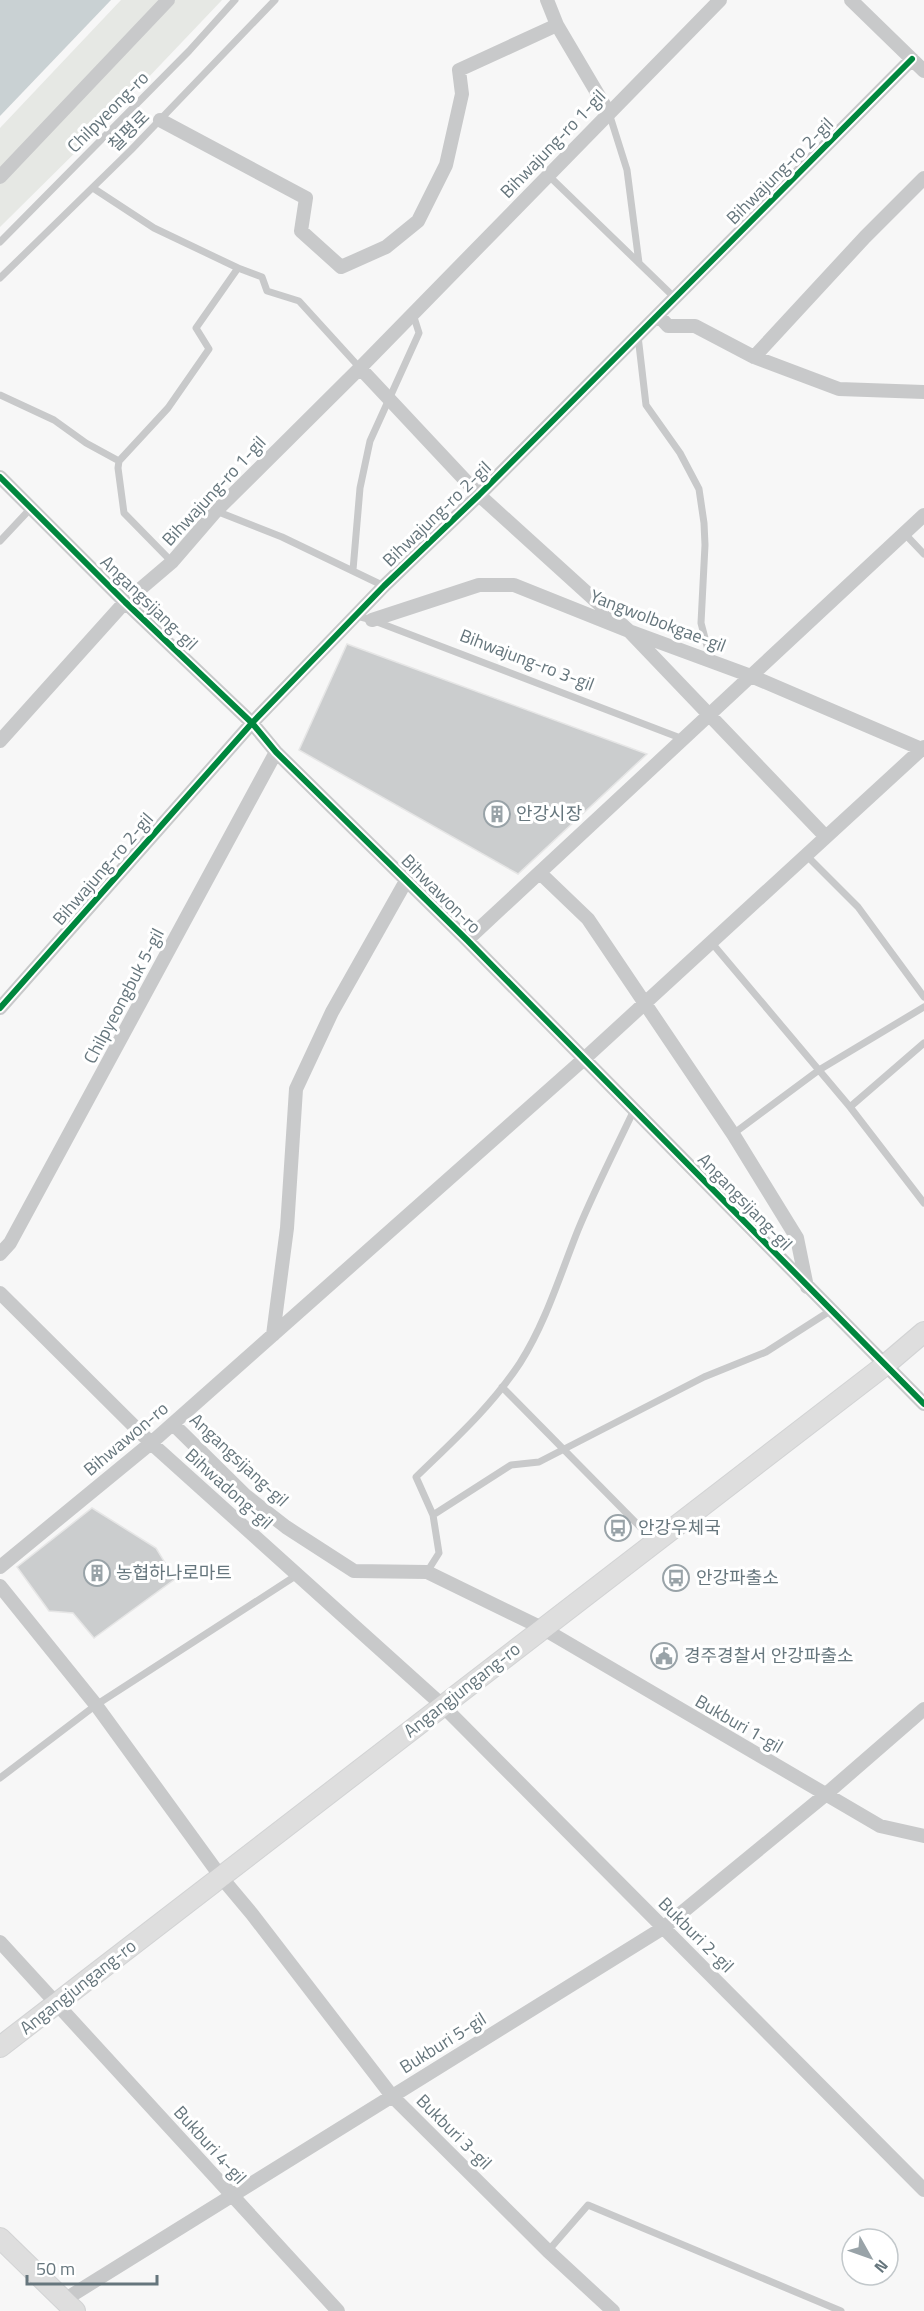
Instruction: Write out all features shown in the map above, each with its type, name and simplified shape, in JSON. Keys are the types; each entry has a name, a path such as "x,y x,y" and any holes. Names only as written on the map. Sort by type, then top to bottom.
{"main road":[{"name":"Angangjungang-ro","path":"0,2047 884,1366 924,1332"},
{"path":"0,2238 70,2306"}],"street":[{"path":"0,177 168,0"},
{"path":"547,0 557,25 609,113"},
{"name":"Bihwajung-ro 1-gil","path":"0,741 125,602 172,562 216,511 360,368 720,0"},
{"path":"851,0 924,71"},
{"path":"160,120 306,198 301,231 341,267 386,247 418,220 446,165 462,94 459,70 557,25"},
{"name":"Bihwajung-ro 2-gil","path":"0,1008 252,723 384,586 479,495 912,58"},
{"path":"754,357 865,237 924,178"},
{"path":"658,315 668,326 695,326 754,357 839,389 924,392"},
{"name":"Bihwajung-ro 2-gil","path":"360,368 479,495"},
{"name":"Angangsijang-gil","path":"0,477 125,602 252,723 276,752"},
{"path":"479,495 629,631 826,837"},
{"path":"467,940 924,515"},
{"name":"Yangwolbokgae-gil","path":"372,620 479,585 514,585 629,631 752,676 923,749"},
{"name":"Bihwawon-ro","path":"0,1567 151,1443 273,1335 584,1059 923,749"},
{"name":"Bihwawon-ro","path":"276,752 584,1059"},
{"name":"Chilpyeongbuk 5-gil","path":"0,1254 10,1243 276,752"},
{"name":"Angangsijang-gil","path":"540,873 588,919 733,1134 797,1238 807,1287"},
{"name":"Bihwawon-ro","path":"273,1335 287,1228 296,1089 332,1012 406,881"},
{"name":"Angangsijang-gil","path":"584,1059 884,1366 924,1404"},
{"name":"Bihwadong-gil","path":"0,1293 151,1443 442,1705"},
{"name":"Angangsijang-gil","path":"172,1424 245,1495 286,1527 354,1571 427,1572 542,1628"},
{"path":"0,1586 96,1705 221,1877"},
{"name":"Bukburi 1-gil","path":"542,1628 880,1826 924,1836"},
{"name":"Bukburi 2-gil","path":"442,1705 924,2190"},
{"name":"Bukburi 5-gil","path":"70,2306 232,2196 663,1928 825,1795 924,1709"},
{"name":"Bukburi 3-gil","path":"221,1877 392,2096 548,2251 613,2311"},
{"path":"0,1942 57,2003"},
{"name":"Bukburi 4-gil","path":"57,2003 338,2311"}],"lane":[{"name":"Chilpyeong-ro","path":"0,242 189,51 235,0"},
{"name":"칠평로","path":"0,278 93,188 274,0"},
{"path":"609,113 627,170 639,262"},
{"path":"548,175 675,298"},
{"path":"93,188 154,228 262,277 267,291 299,301 360,368"},
{"path":"0,395 54,420 86,443 119,461 168,408 208,349 196,328 238,268"},
{"path":"353,570 360,488 370,441 419,333 413,314"},
{"path":"638,335 646,405 680,453 699,489 705,545 702,623 711,661"},
{"name":"Bihwajung-ro 1-gil","path":"119,461 124,513 172,562"},
{"path":"0,541 31,508"},
{"name":"Bihwajung-ro 2-gil","path":"216,511 282,537 384,586"},
{"path":"904,533 924,554"},
{"name":"Bihwajung-ro 3-gil","path":"357,616 683,739"},
{"path":"806,855 858,907 924,997"},
{"path":"711,942 850,1107 924,1203"},
{"path":"733,1134 819,1070 924,1007"},
{"path":"850,1107 924,1043"},
{"path":"427,1572 439,1553 433,1515 416,1477 482,1413 520,1363 539,1329 566,1267 578,1230 634,1110"},
{"path":"433,1515 511,1465 539,1462 704,1377 766,1352 830,1311"},
{"path":"502,1387 655,1541"},
{"path":"0,1778 96,1705 297,1575"},
{"path":"548,2251 588,2205 841,2311"}],"shaded area":[{"path":"0,0 111,0 0,116"},
{"path":"121,0 222,0 104,124 0,227 0,128"}],"building":[{"name":"안강시장","path":"347,644 647,754 518,874 299,750"},
{"name":"농협하나로마트","path":"92,1508 156,1548 175,1579 94,1638 73,1613 49,1611 17,1567"}],"cycle path":[{"path":"0,1008 252,723 384,586 479,495 912,59"},
{"path":"0,477 125,602 252,723 276,752 467,940 924,1404"}],"place":[{"name":"안강시장","path":"497,814"},
{"name":"안강우체국","path":"618,1528"},
{"name":"농협하나로마트","path":"97,1573"},
{"name":"안강파출소","path":"676,1578"},
{"name":"경주경찰서 안강파출소","path":"664,1656"}]}
